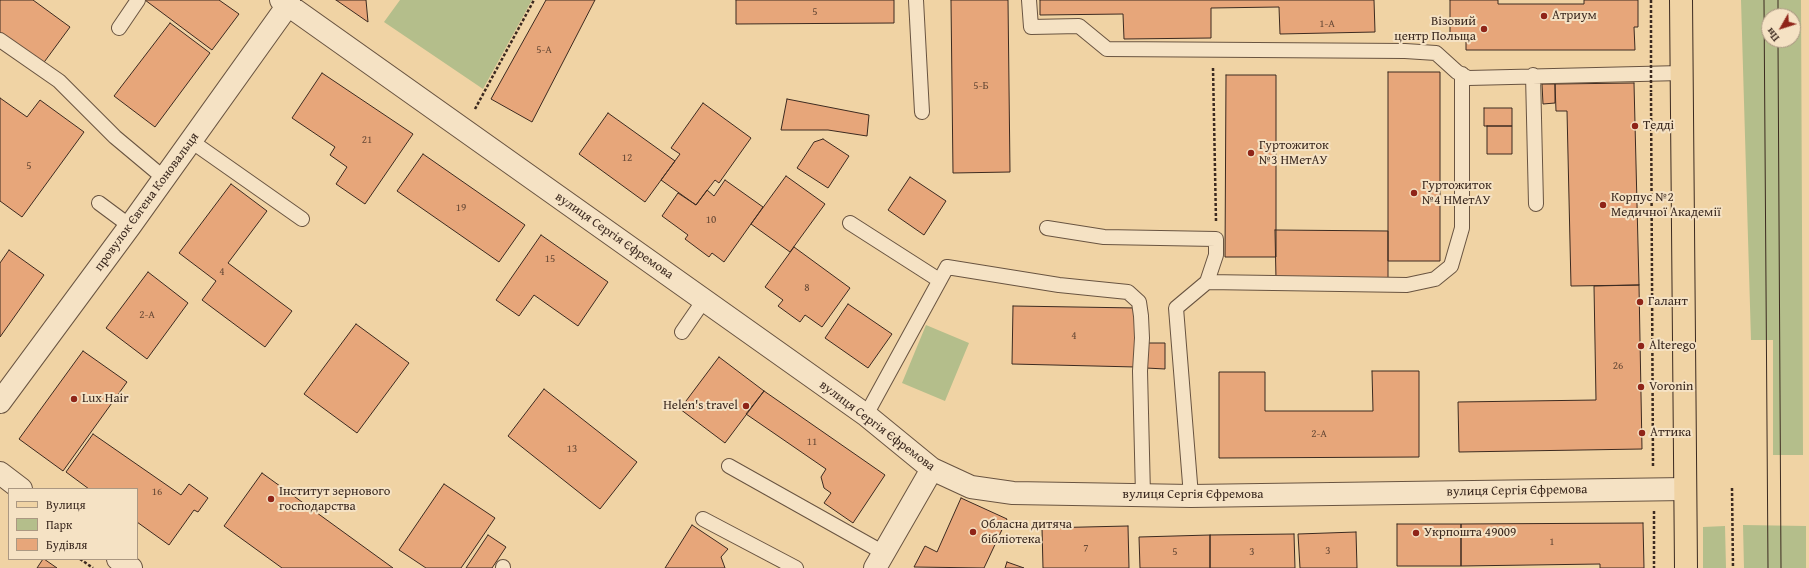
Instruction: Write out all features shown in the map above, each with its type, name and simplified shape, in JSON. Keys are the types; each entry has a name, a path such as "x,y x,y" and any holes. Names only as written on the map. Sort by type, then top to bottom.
{"main road":[{"path":"1681,0 1686,568"}],"street":[{"name":"вулиця Сергія Єфремова","path":"286,2 866,415 932,469 971,487 1012,493 1191,496 1685,489"},
{"name":"провулок Євгена Коновальця","path":"0,402 191,141 286,2"},
{"path":"879,560 932,469"},
{"path":"0,474 20,488"},
{"path":"119,560 131,568"}],"lane":[{"path":"119,28 138,0"},
{"path":"916,0 922,112"},
{"path":"1029,0 1031,28 1079,26 1107,50 1405,51 1436,54 1457,72 1468,78 1533,75 1682,73"},
{"path":"0,40 59,82 115,137 164,178"},
{"path":"1207,282 1407,285 1435,279 1451,266 1462,228 1462,74"},
{"path":"1533,75 1536,204"},
{"path":"191,141 302,219"},
{"path":"99,203 130,226"},
{"path":"850,223 939,280"},
{"path":"1047,228 1104,238 1216,239 1216,255 1207,282 1176,308 1191,496"},
{"path":"866,415 947,267 1059,285 1128,292 1139,302 1142,316 1140,371 1143,495"},
{"path":"682,332 704,300"},
{"path":"729,466 879,560"},
{"path":"703,518 796,568"}],"path":[{"path":"464,129 534,0"},
{"path":"1651,0 1654,568"},
{"path":"1212,50 1216,239"},
{"path":"1732,488 1733,568"},
{"path":"81,560 93,568"}],"green space":[{"path":"400,0 532,0 483,89 384,22"},
{"path":"1741,0 1801,0 1803,455 1773,455 1773,340 1751,340"},
{"path":"926,325 969,343 945,401 902,383"},
{"path":"1743,525 1806,526 1806,568 1744,568"},
{"path":"1725,526 1726,568 1703,568 1703,527"}],"building":[{"path":"0,0 33,0 70,27 42,65 0,35"},
{"path":"145,0 219,0 239,14 212,50"},
{"path":"336,0 366,0 368,22"},
{"path":"546,0 595,0 532,122 491,99"},
{"path":"736,0 894,0 894,23 736,24"},
{"path":"951,0 1008,0 1010,172 953,173"},
{"path":"1040,0 1374,0 1375,32 1280,34 1279,7 1211,8 1211,38 1124,39 1123,14 1040,15"},
{"name":"Атриум","path":"1450,0 1498,0 1498,4 1584,4 1584,0 1638,0 1638,27 1634,27 1635,50 1466,50 1466,34 1450,34"},
{"path":"170,23 210,53 155,127 114,96"},
{"name":"Гуртожиток №4 НМетАУ","path":"1388,72 1440,72 1440,261 1388,261"},
{"path":"322,73 413,134 365,204 336,184 347,167 330,155 335,147 292,118"},
{"name":"Гуртожиток №3 НМетАУ","path":"1226,75 1276,75 1276,257 1225,257"},
{"name":"Корпус №2 Медичної Академії","path":"1634,83 1639,285 1571,286 1567,111 1556,111 1555,84"},
{"path":"1542,84 1555,84 1555,103 1543,104"},
{"path":"0,98 27,117 40,100 84,132 22,217 0,201"},
{"path":"787,99 869,115 867,136 828,130 781,130"},
{"path":"703,103 751,138 719,183 715,180 696,205 661,180 680,154 671,148"},
{"path":"1484,108 1512,108 1512,126 1484,126"},
{"path":"608,113 675,161 645,202 579,154"},
{"path":"1487,126 1512,126 1512,154 1487,154"},
{"path":"823,139 849,156 828,188 797,168 814,142"},
{"path":"423,154 525,225 499,262 397,191"},
{"path":"786,176 825,204 790,252 751,224"},
{"path":"910,177 946,201 924,235 888,210"},
{"path":"725,180 763,207 724,262 712,253 709,257 685,239 688,235 662,216 678,193 696,205 707,190 714,196"},
{"path":"231,184 267,211 228,263 292,311 265,347 202,300 216,281 179,253"},
{"path":"1275,230 1388,231 1388,279 1276,279"},
{"path":"541,235 608,282 578,326 534,295 519,316 496,300"},
{"path":"794,247 850,288 822,327 805,315 800,322 778,306 783,300 765,287"},
{"path":"9,250 44,275 0,337 0,263"},
{"path":"148,272 188,303 147,359 106,328"},
{"path":"1639,285 1642,449 1459,452 1458,402 1596,400 1594,286"},
{"path":"848,304 892,334 868,368 825,338"},
{"path":"1013,306 1137,308 1136,367 1012,364"},
{"path":"356,324 409,363 357,433 304,394"},
{"path":"1146,343 1165,343 1165,369 1146,368"},
{"path":"83,351 127,382 63,471 19,439"},
{"path":"719,357 764,391 725,443 680,409"},
{"path":"1372,371 1419,371 1419,457 1219,458 1219,372 1265,372 1265,411 1373,411"},
{"path":"544,389 637,462 600,509 508,436"},
{"path":"764,391 885,475 853,523 824,503 831,493 824,488 821,477 826,469 746,414"},
{"path":"93,434 181,495 189,484 208,498 198,512 194,510 169,545 138,523 138,488 88,488 66,472"},
{"name":"Інститут зернового господарства","path":"262,473 393,568 282,568 224,526"},
{"path":"444,484 495,518 461,568 426,568 399,550"},
{"name":"Обласна дитяча бібліотека","path":"961,498 1007,519 984,568 914,567 925,546 937,552"},
{"path":"1643,523 1644,568 1600,568 1600,564 1461,566 1461,524"},
{"path":"1397,524 1461,524 1461,566 1397,566"},
{"path":"692,525 728,549 721,557 725,568 665,568"},
{"path":"1128,526 1129,568 1043,568 1042,528"},
{"path":"1356,532 1357,568 1300,568 1298,534"},
{"path":"1294,534 1295,568 1210,568 1210,535"},
{"path":"488,535 506,547 492,568 466,568"},
{"path":"1210,535 1210,568 1140,568 1139,537"},
{"path":"42,560 45,560 57,568 37,568"},
{"path":"1007,562 1024,568 1005,568"}],"tram line":[{"path":"1764,0 1768,568"},
{"path":"1778,0 1778,8"},
{"path":"1778,48 1781,568"}],"place":[{"name":"Атриум","path":"1544,16"},
{"name":"Візовий центр Польща","path":"1484,29"},
{"name":"Тедді","path":"1635,126"},
{"name":"Гуртожиток №3 НМетАУ","path":"1251,153"},
{"name":"Гуртожиток №4 НМетАУ","path":"1414,193"},
{"name":"Корпус №2 Медичної Академії","path":"1603,205"},
{"name":"Галант","path":"1640,302"},
{"name":"Alterego","path":"1641,346"},
{"name":"Voronin","path":"1641,387"},
{"name":"Lux Hair","path":"74,399"},
{"name":"Helen's travel","path":"746,406"},
{"name":"Аттика","path":"1642,433"},
{"name":"Інститут зернового господарства","path":"271,499"},
{"name":"Обласна дитяча бібліотека","path":"973,532"},
{"name":"Укрпошта 49009","path":"1416,533"}]}
